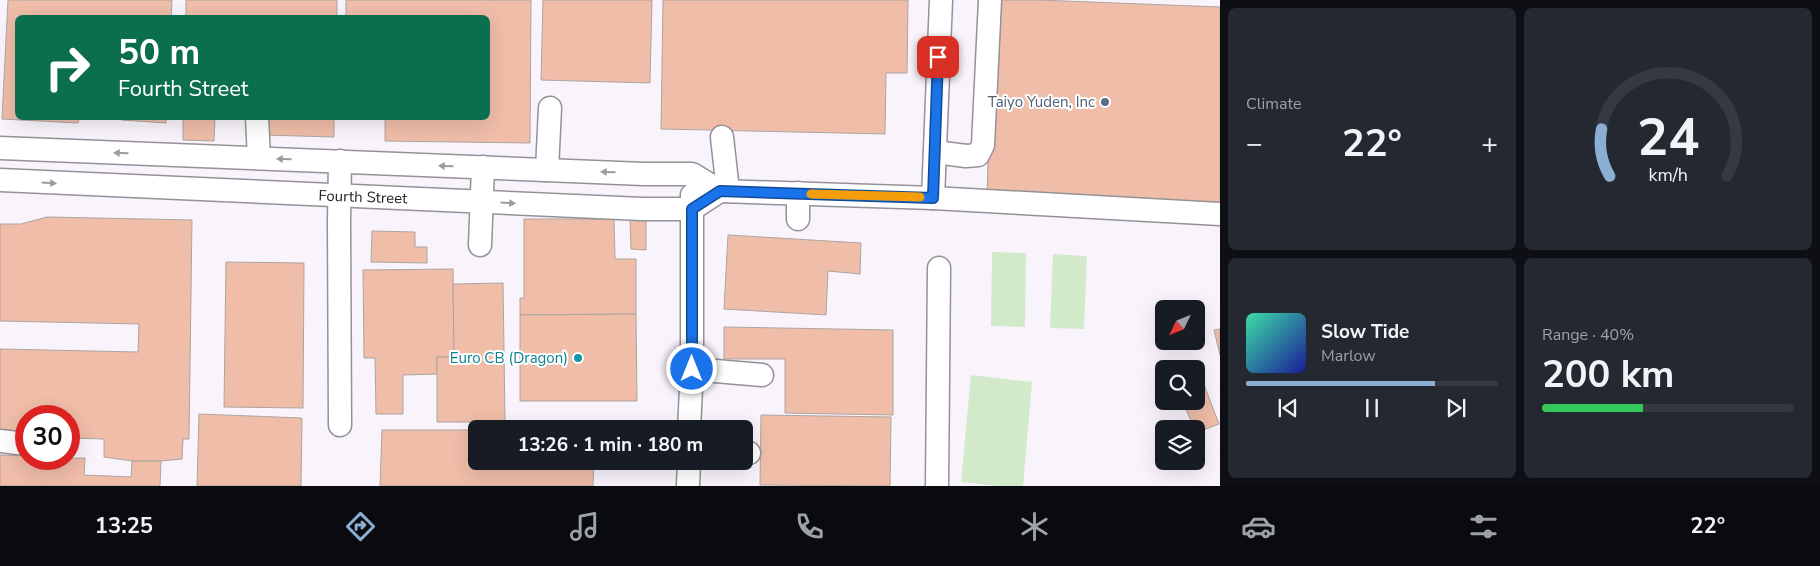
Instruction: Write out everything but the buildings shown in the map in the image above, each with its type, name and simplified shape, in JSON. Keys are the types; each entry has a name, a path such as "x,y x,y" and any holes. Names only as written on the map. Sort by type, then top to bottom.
{"street":[{"path":"933,198 940,0"},
{"path":"935,152 966,156 978,155 983,145 990,0"},
{"path":"547,170 550,108"},
{"path":"257,120 259,158"},
{"path":"722,137 724,191"},
{"path":"0,148 644,174 692,174 724,191 933,198 1220,214"},
{"path":"211,156 213,190"},
{"path":"340,161 340,425"},
{"path":"480,246 482,167"},
{"path":"642,209 644,174"},
{"path":"689,420 692,369 692,174"},
{"name":"Fourth Street","path":"0,180 642,209 692,209"},
{"path":"692,209 724,191"},
{"path":"798,193 798,219"},
{"path":"937,486 939,268"},
{"path":"692,369 762,375"},
{"path":"0,441 15,443"},
{"path":"688,486 689,470"}],"green space":[{"path":"992,252 1026,253 1025,327 991,326"},
{"path":"1053,254 1087,256 1084,329 1050,328"},
{"path":"971,375 1032,382 1023,486 997,486 961,482"}],"slow traffic":[{"path":"811,194 920,197"}],"place":[{"name":"Taiyo Yuden, Inc","path":"1105,102"},
{"name":"Euro CB (Dragon)","path":"578,358"}],"route":[{"path":"692,369 692,209 720,191 933,198 938,57"}]}
